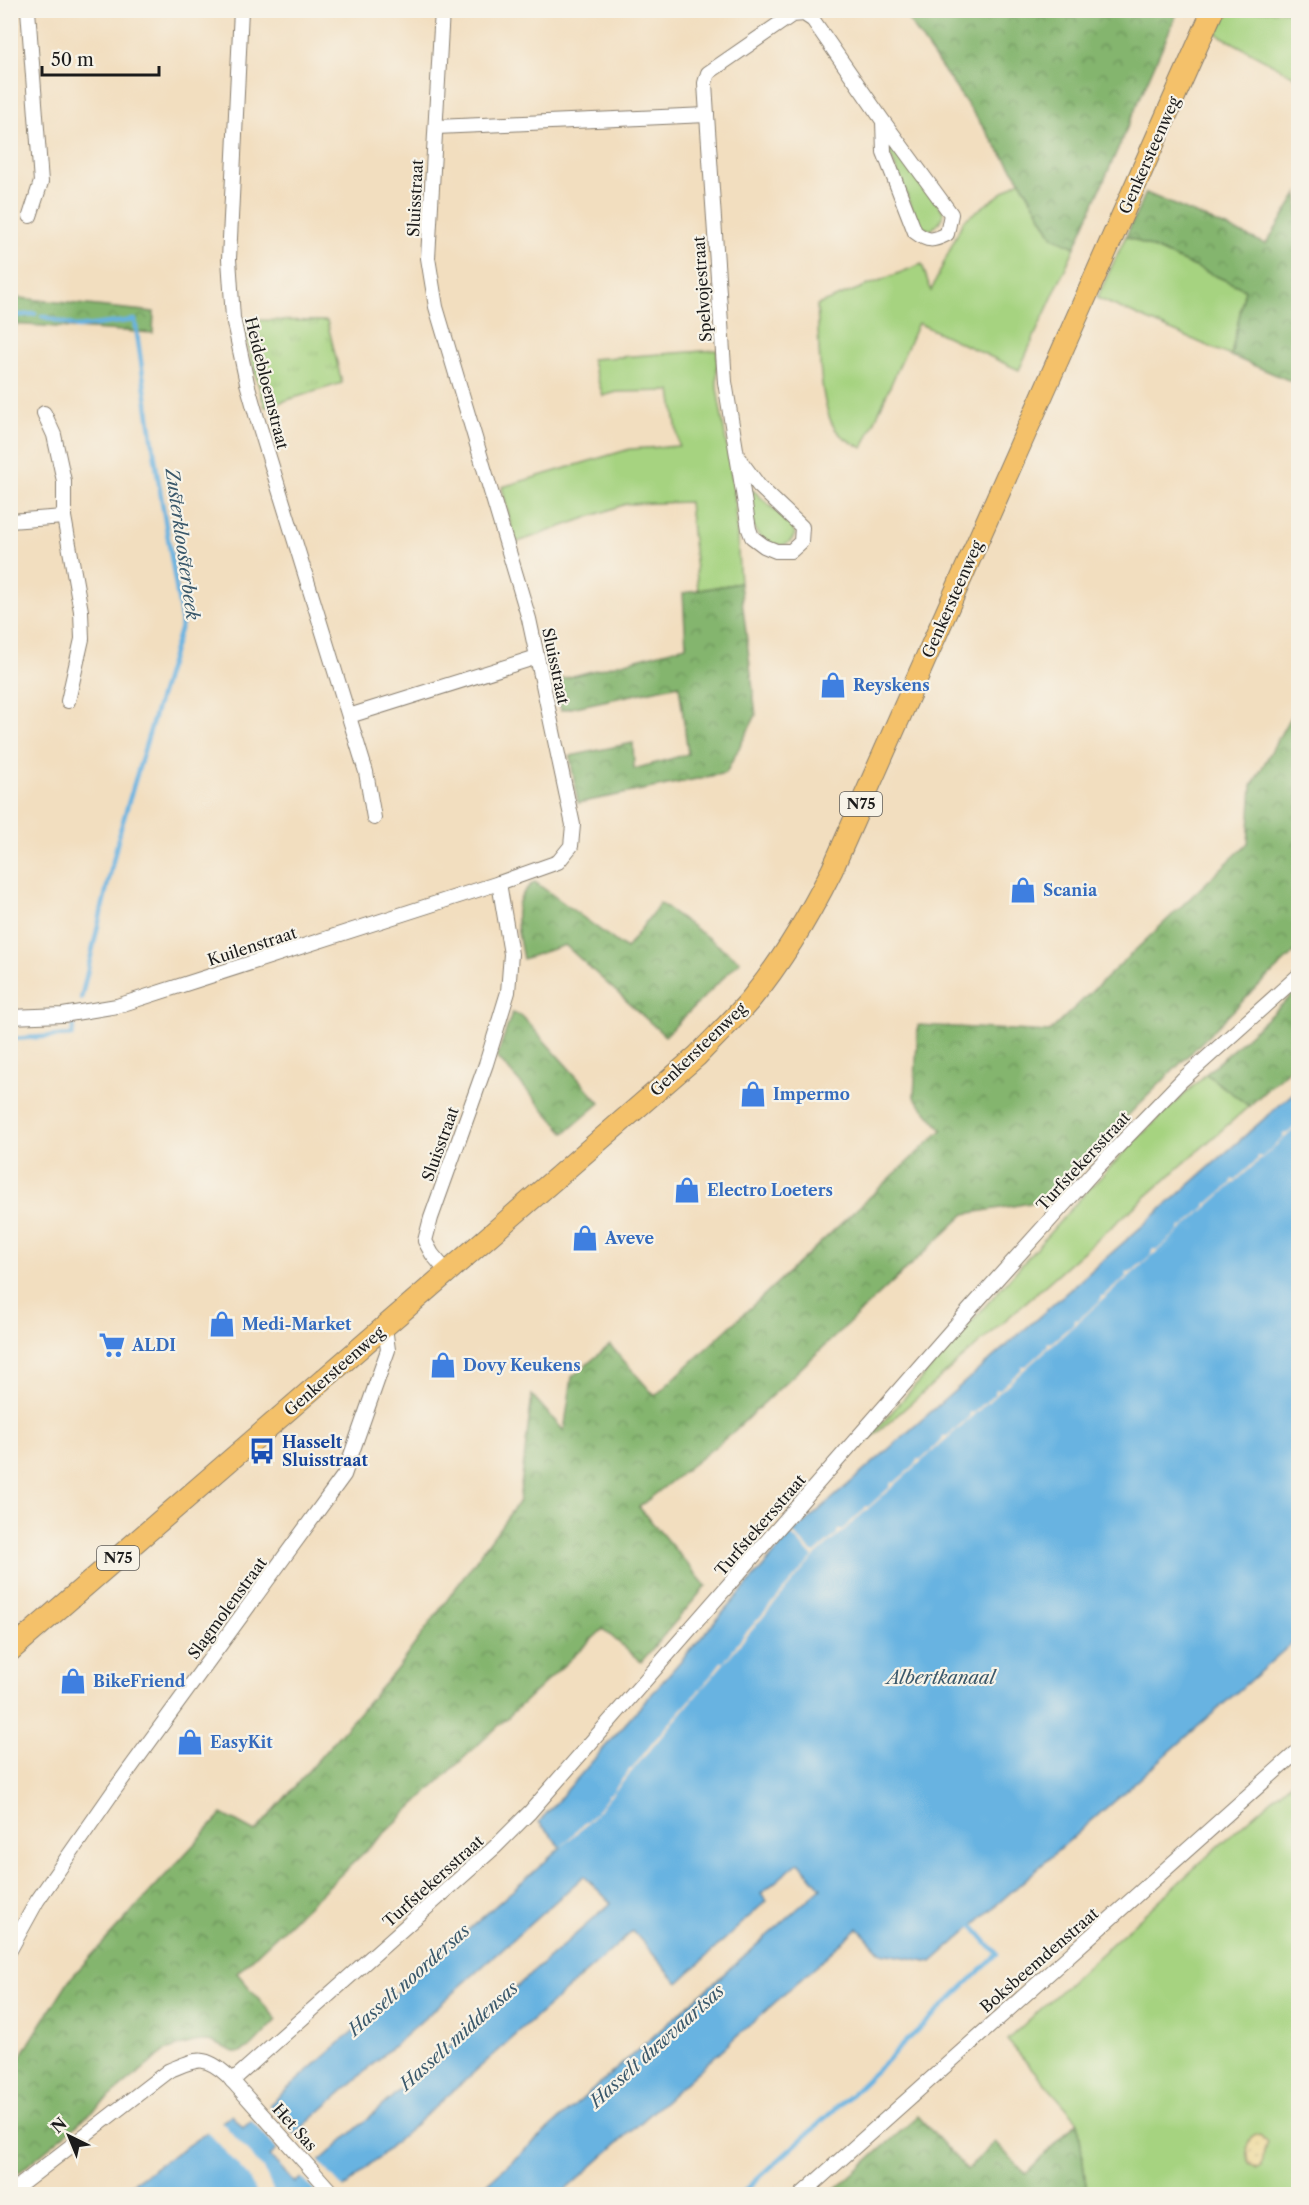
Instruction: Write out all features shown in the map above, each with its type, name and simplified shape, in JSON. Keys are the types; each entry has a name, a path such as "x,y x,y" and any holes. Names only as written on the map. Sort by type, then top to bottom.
{"main road":[{"name":"Genkersteenweg","path":"10,1651 697,1056 752,997 798,933 837,860 1213,10"}],"street":[{"path":"28,10 41,182 30,216"},
{"name":"Heidebloemstraat","path":"241,10 229,259 233,318 247,383 366,772 374,818"},
{"name":"Sluisstraat","path":"442,10 428,258 436,307 529,619 573,825 571,846 558,862 499,884 511,954 508,992 486,1064 431,1218 425,1241 432,1254 447,1272"},
{"name":"Spelvojestraat","path":"739,459 764,491 802,527 801,542 791,551 776,551 757,542 749,529 726,382 705,83 708,73 792,15 804,14 813,20 883,122 951,214 947,234 935,241 926,240 915,232 884,152 883,122"},
{"path":"436,127 707,115"},
{"path":"44,413 54,435 64,481 64,517 81,611 82,639 68,701"},
{"path":"10,521 64,517"},
{"path":"349,716 537,657"},
{"name":"Kuilenstraat","path":"10,1017 63,1015 117,1006 499,884"},
{"name":"Turfstekersstraat","path":"232,2081 495,1847 530,1812 1094,1171 1182,1080 1299,976"},
{"name":"Slagmolenstraat","path":"10,1950 37,1901 115,1789 344,1475 388,1350 385,1327"},
{"name":"Boksbeemdenstraat","path":"802,2194 1299,1751"},
{"name":"Het Sas","path":"10,2193 168,2072 189,2062 206,2060 216,2065 232,2081 333,2194"}],"green space":[{"path":"902,11 1178,11 1075,247 1053,237 1020,180"},
{"path":"1228,11 1298,11 1298,78 1217,34"},
{"path":"895,147 943,211 938,224 931,230 920,227 889,152"},
{"path":"1020,180 1053,237 1075,247 1019,370 918,323 863,448 852,443 836,430 826,405 820,370 817,305 922,264 931,291 963,221"},
{"path":"1146,193 1266,244 1298,193 1298,384 1231,356 1245,289 1126,236"},
{"path":"1126,236 1245,289 1231,356 1097,298"},
{"path":"10,297 154,312 153,333 11,324"},
{"path":"243,320 327,321 342,383 265,407 251,359"},
{"path":"717,350 717,388 734,489 740,583 698,590 689,502 626,504 515,543 502,487 630,449 679,446 671,391 617,392 603,396 591,359"},
{"path":"754,491 792,526 795,534 786,544 768,542 757,533 752,520 749,493"},
{"path":"740,583 756,715 726,773 578,803 570,756 633,743 634,769 688,754 679,685 561,710 554,681 686,646 683,593"},
{"path":"1298,703 1298,949 1042,1201 965,1214 731,1434 639,1507 706,1586 641,1662 603,1629 237,1973 277,2020 252,2046 238,2053 212,2042 201,2041 165,2051 11,2179 11,2072 69,1980 222,1814 255,1832 396,1670 519,1501 532,1395 564,1431 572,1377 610,1345 655,1396 942,1130 914,1097 918,1025 1049,1032 1248,843 1252,786"},
{"path":"535,882 626,949 660,903 740,961 665,1036 565,945 523,959 517,927 518,907 526,889"},
{"path":"1298,990 1298,1061 1249,1106 1206,1074"},
{"path":"512,1013 522,1016 600,1103 565,1133 497,1057"},
{"path":"1206,1074 1249,1106 861,1447 1077,1202 1140,1136"},
{"path":"1298,1776 1298,2194 1087,2194 1078,2121 1007,2040"},
{"path":"918,2116 967,2170 995,2142 1026,2174 1078,2121 1087,2194 830,2194"}],"sand":[{"path":"1256,2134 1267,2142 1261,2166 1257,2168 1249,2164 1247,2147 1251,2137"}],"water":[{"name":"Albertkanaal","path":"1298,1089 1298,1638 932,1962 881,1953 858,1928 561,2194 475,2194 821,1888 799,1862 761,1894 766,1901 678,1983 633,1931 337,2194 117,2194 232,2115 243,2128 561,1847 539,1822 792,1534","holes":["584,1876 611,1903 295,2183 270,2156"]}],"pier":[{"path":"1298,1124 1298,1126 815,1556 587,1824 559,1849 587,1822 608,1797 607,1795 610,1795 698,1689 701,1689 721,1662 724,1662 744,1635 813,1557 789,1533 791,1531 815,1553 837,1534 838,1529 842,1530 864,1510 865,1506 868,1507 890,1487 891,1482 894,1483 916,1464 917,1459 921,1460 942,1440 943,1436 947,1436 969,1417 970,1412 973,1413 995,1394 996,1389 999,1390 1021,1370 1022,1366 1026,1366 1047,1347 1048,1342 1051,1343 1073,1324 1075,1319 1078,1320 1100,1301 1101,1296 1104,1296 1126,1277 1127,1272 1130,1273 1152,1254 1153,1249 1157,1250 1179,1231 1180,1226 1183,1227 1205,1207 1206,1203 1209,1203 1231,1184 1232,1179 1235,1180 1257,1160 1258,1156 1262,1157 1284,1137 1283,1134 1288,1133"},
{"path":"268,2104 296,2136 279,2152 250,2119"},
{"path":"220,2120 264,2170 275,2194 257,2194 247,2175 206,2130"},
{"path":"317,2159 346,2191 341,2194 317,2194 299,2175"}],"waterway":[{"name":"Zusterkloosterbeek","path":"10,316 35,314"},
{"name":"Zusterkloosterbeek","path":"42,316 78,327 135,320 182,623 120,831 81,999"},
{"name":"Zusterkloosterbeek","path":"10,1039 72,1035 74,1026"},
{"path":"741,2194 855,2091 997,1954 973,1926"}],"place":[{"name":"Reyskens","path":"833,685"},
{"name":"Scania","path":"1023,890"},
{"name":"Impermo","path":"753,1094"},
{"name":"Electro Loeters","path":"687,1190"},
{"name":"Aveve","path":"585,1238"},
{"name":"Medi-Market","path":"222,1324"},
{"name":"ALDI","path":"112,1345"},
{"name":"Dovy Keukens","path":"443,1365"},
{"name":"Hasselt Sluisstraat","path":"262,1451"},
{"name":"BikeFriend","path":"73,1681"},
{"name":"EasyKit","path":"190,1742"}],"water label":[{"name":"Hasselt noordersas","path":"409,1980"},
{"name":"Hasselt middensas","path":"459,2036"},
{"name":"Hasselt duwvaartsas","path":"657,2046"}]}
